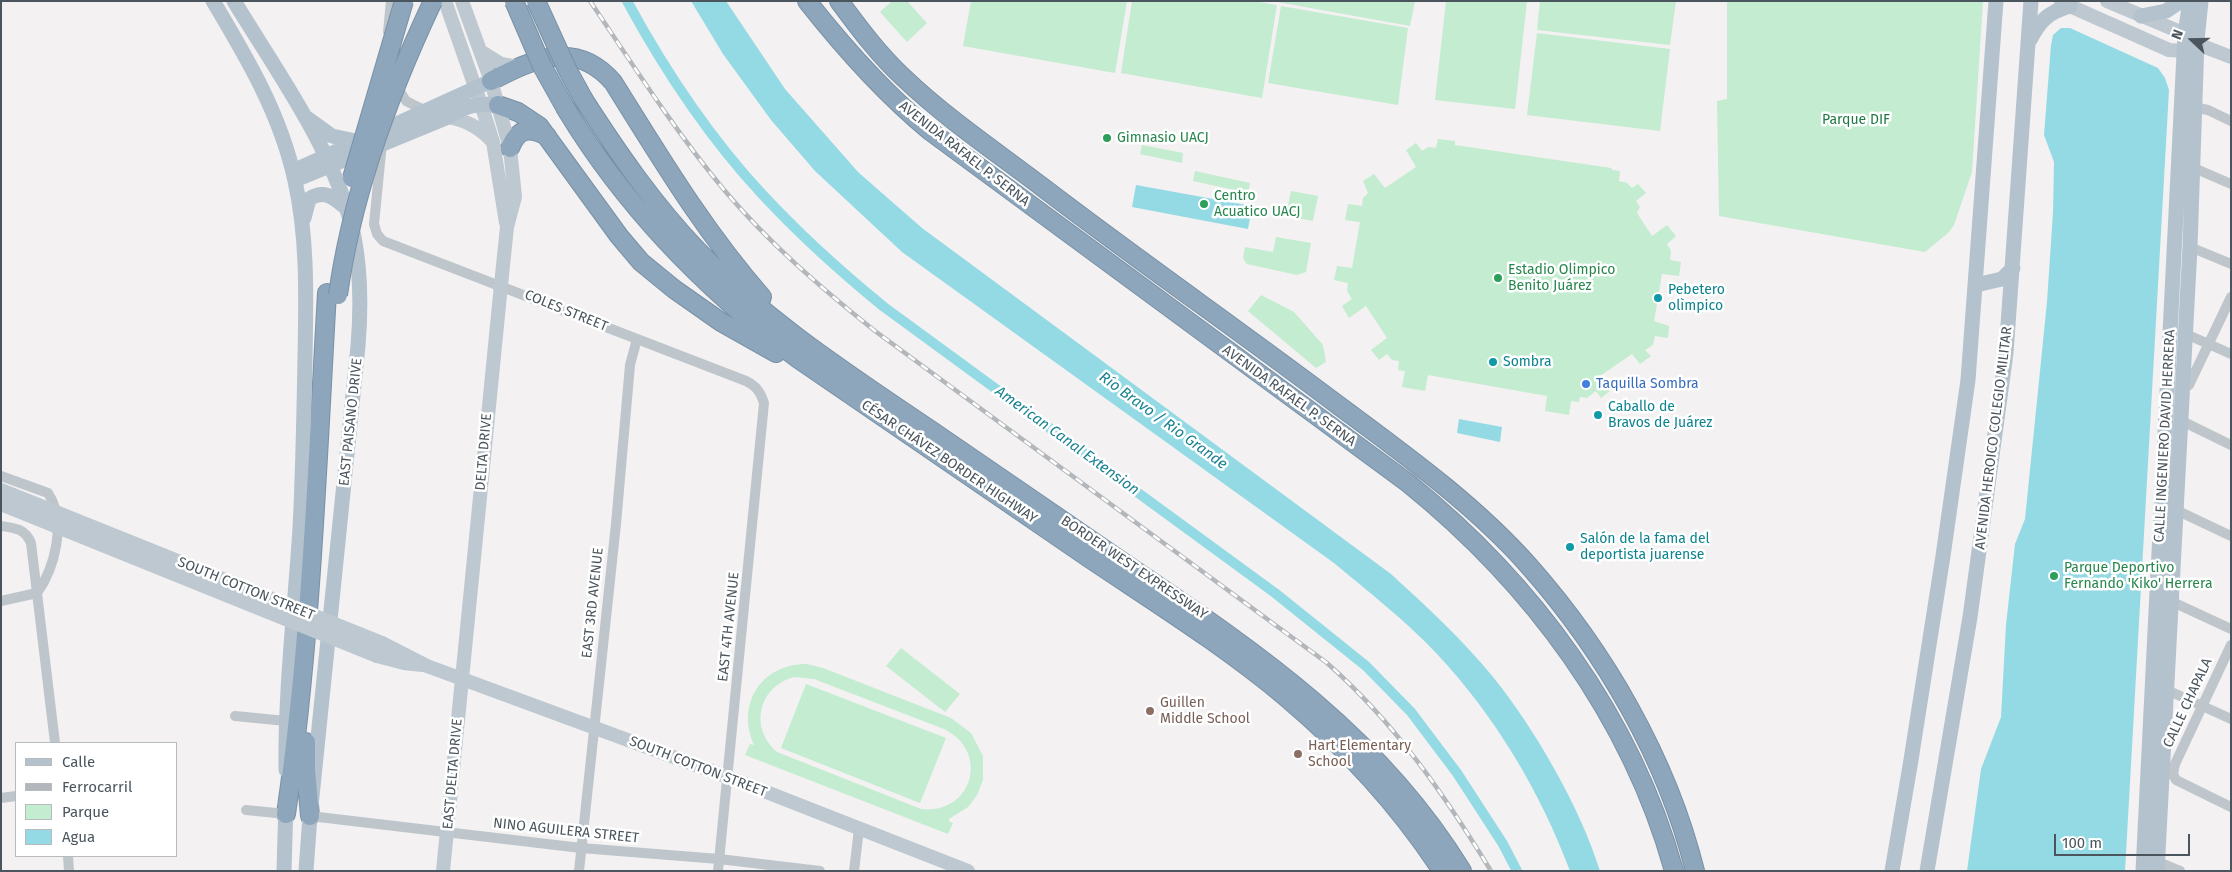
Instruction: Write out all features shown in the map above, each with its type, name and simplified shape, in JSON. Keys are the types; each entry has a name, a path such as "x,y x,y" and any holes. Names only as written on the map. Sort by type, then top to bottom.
{"highway":[{"path":"286,814 294,760 332,294 341,216 404,1"},
{"path":"310,816 306,750 323,531 332,294 368,167 393,91 433,1"},
{"name":"CÉSAR CHÁVEZ BORDER HIGHWAY","path":"514,1 542,66 566,109 604,168 627,198 687,264 735,309 770,338 841,382 1166,600 1315,722 1350,756 1406,820 1442,871"},
{"path":"536,1 567,70 584,100 628,166 676,227 753,302 812,348"},
{"name":"AVENIDA RAFAEL P. SERNA","path":"807,1 864,69 924,126 1408,483 1476,543 1529,600 1591,685 1617,730 1640,778 1658,820 1674,871"},
{"name":"AVENIDA RAFAEL P. SERNA","path":"839,1 881,54 929,100 1061,201 1392,445 1458,498 1528,565 1573,620 1619,690 1665,782 1682,824 1695,871"},
{"path":"483,84 518,67 559,56 577,58 602,70 613,82 694,212 731,262 812,348 841,382"},
{"path":"490,104 529,118 539,126 619,236 641,262 674,289 721,322 841,382"},
{"path":"510,148 514,137 519,133 530,130 548,137"},
{"name":"BORDER WEST EXPRESSWAY","path":"1166,600 1264,659 1335,719 1404,791 1462,871"}],"main road":[{"path":"213,1 258,78 280,132 294,176 303,224 306,283 304,409 300,528 286,721 284,871"},
{"name":"EAST PAISANO DRIVE","path":"234,1 302,114 327,162 346,208 358,262 360,316 306,871"},
{"name":"DELTA DRIVE","path":"445,1 510,148 515,196 507,227 462,678"},
{"name":"DELTA DRIVE","path":"462,1 480,51 483,84"},
{"path":"1892,871 1944,556 1968,380 1996,1"},
{"name":"AVENIDA HEROICO COLEGIO MILITAR","path":"1927,871 1970,617 2006,353 2030,1"},
{"path":"2107,1 2141,16 2194,44 2231,57"},
{"path":"2141,16 2166,11 2181,1"},
{"name":"CALLE INGENIERO DAVID HERRERA","path":"2157,866 2168,774 2167,690 2194,168 2194,44 2190,1"},
{"name":"CALLE INGENIERO DAVID HERRERA","path":"2142,871 2194,44 2202,1"},
{"path":"2028,43 2042,20 2065,4 2169,50 2194,44"},
{"path":"480,51 501,64 518,67"},
{"path":"377,139 424,110 483,84"},
{"path":"294,176 377,139 448,117 469,105 490,104"},
{"name":"DELTA DRIVE","path":"490,104 493,142 507,227"},
{"path":"302,114 332,136 359,147"},
{"path":"448,117 480,128 493,142"},
{"path":"346,208 348,173 359,147"},
{"path":"303,224 306,207 310,199 316,194 324,193 331,196 346,208"},
{"path":"1976,285 2002,279 2013,268"},
{"path":"1,490 62,522"},
{"path":"1,504 62,522"},
{"name":"SOUTH COTTON STREET","path":"62,522 379,649 404,663 428,666 462,678 592,728 728,777 968,871"},
{"name":"EAST DELTA DRIVE","path":"443,871 462,678"}],"street":[{"path":"377,139 391,1"},
{"path":"389,25 394,80 406,101 424,110"},
{"path":"2194,107 2208,110 2231,121"},
{"name":"COLES STREET","path":"377,139 374,224 377,234 390,244 501,285 746,381 756,387"},
{"path":"2194,168 2231,184"},
{"path":"2190,247 2231,264"},
{"path":"2182,390 2190,385 2231,297"},
{"path":"2186,334 2231,354"},
{"name":"EAST 3RD AVENUE","path":"579,871 592,728 616,524 630,366 637,339"},
{"name":"EAST 4TH AVENUE","path":"718,871 764,403 756,387"},
{"path":"2180,422 2186,423 2231,445"},
{"path":"1,476 48,493 56,519 58,537 44,584 37,593 1,601"},
{"path":"2176,510 2231,536"},
{"path":"1,526 14,528 27,534 31,543 55,742"},
{"path":"2171,604 2176,604 2231,629"},
{"name":"CALLE CHAPALA","path":"2168,774 2175,764 2231,645"},
{"path":"2167,690 2231,719"},
{"path":"235,716 286,721"},
{"path":"2168,774 2176,780 2231,807"},
{"path":"1,798 15,796"},
{"path":"246,810 286,814"},
{"name":"NINO AGUILERA STREET","path":"310,816 581,848 719,859 820,871"},
{"path":"854,871 859,829"},
{"path":"68,857 69,871"},
{"path":"2157,866 2180,871"}],"green space":[{"path":"892,1 907,1 927,23 907,42 880,12"},
{"path":"971,1 1127,1 1115,73 963,46"},
{"path":"1132,1 1254,1 1277,5 1262,98 1121,73"},
{"path":"1272,1 1415,1 1410,26"},
{"path":"1446,1 1527,1 1515,109 1435,100"},
{"path":"1540,1 1676,1 1670,45 1537,30"},
{"name":"Parque DIF","path":"1727,1 1983,1 1972,172 1954,225 1948,233 1925,252 1719,216 1717,101 1727,99"},
{"path":"1281,6 1408,28 1398,105 1268,83"},
{"path":"1537,33 1670,49 1660,131 1527,115"},
{"name":"Estadio Olimpico Benito Juárez","path":"1438,139 1455,141 1455,145 1611,168 1612,170 1620,171 1619,181 1627,183 1632,188 1638,184 1646,193 1636,201 1640,207 1637,213 1652,236 1667,225 1676,236 1667,244 1671,251 1670,260 1681,262 1679,276 1662,274 1654,321 1669,326 1668,338 1655,336 1653,345 1645,350 1651,356 1640,364 1632,354 1600,376 1610,391 1601,398 1596,391 1587,398 1580,397 1579,402 1571,401 1569,415 1545,411 1547,396 1428,375 1425,391 1402,387 1405,371 1398,370 1399,361 1392,360 1387,354 1379,360 1371,350 1387,338 1366,306 1349,318 1342,306 1352,299 1347,291 1348,283 1334,280 1337,266 1352,268 1360,222 1345,220 1348,204 1362,206 1363,198 1368,193 1363,181 1374,174 1385,188 1416,167 1406,150 1416,143 1422,151 1428,147 1436,148"},
{"path":"1142,145 1183,153 1182,163 1140,154"},
{"path":"1195,171 1250,183 1248,193 1193,181"},
{"path":"1291,191 1318,196 1313,221 1286,216"},
{"path":"1276,237 1311,243 1306,272 1297,275 1247,264 1243,258 1245,247 1273,252"},
{"path":"1261,295 1294,312 1323,345 1326,362 1316,368 1248,311"},
{"path":"901,648 960,694 945,712 886,666"},
{"path":"807,664 823,668 951,718 971,733 983,756 983,780 977,795 968,807 949,819 953,823 948,834 745,755 750,744 754,745 749,730 748,715 756,689 765,679 777,671 791,666","holes":["794,677 814,679 944,729 959,739 967,752 971,766 969,780 963,792 953,802 939,808 921,809 777,752 768,742 763,732 761,709 765,699 782,682"]},
{"path":"806,684 946,738 920,803 781,748"}],"water":[{"name":"Río Bravo / Rio Grande","path":"691,1 726,1 785,89 858,172 922,228 1391,574 1431,611 1493,677 1509,697 1540,744 1569,796 1592,847 1600,871 1570,871 1545,812 1497,729 1458,678 1413,630 1334,563 902,252 815,171 771,120 723,54"},
{"path":"2061,28 2070,28 2158,68 2165,78 2169,90 2125,871 1967,871 1981,769 2001,717 2006,625 2015,544 2025,519 2047,302 2053,212 2054,162 2044,135 2051,45 2053,35"},
{"path":"1136,185 1252,206 1248,229 1132,207"},
{"path":"1459,419 1502,427 1500,442 1457,433"}],"waterway":[{"name":"American Canal Extension","path":"627,1 656,52 706,126 742,172 806,239 884,307 1275,593 1366,666 1411,712 1457,773 1503,844 1517,871"}],"railway":[{"path":"590,1 689,145 725,191 759,229 815,282 875,331 1327,663 1375,710 1417,761 1455,814 1491,871"}],"place":[{"name":"Gimnasio UACJ","path":"1107,138"},
{"name":"Centro Acuatico UACJ","path":"1204,204"},
{"name":"Estadio Olimpico Benito Juárez","path":"1498,278"},
{"name":"Pebetero olìmpico","path":"1658,298"},
{"name":"Sombra","path":"1493,362"},
{"name":"Taquilla Sombra","path":"1586,384"},
{"name":"Caballo de Bravos de Juárez","path":"1598,415"},
{"name":"Salón de la fama del deportista juarense","path":"1570,547"},
{"name":"Parque Deportivo Fernando 'Kiko' Herrera","path":"2054,576"},
{"name":"Guillen Middle School","path":"1150,711"},
{"name":"Hart Elementary School","path":"1298,754"}]}
